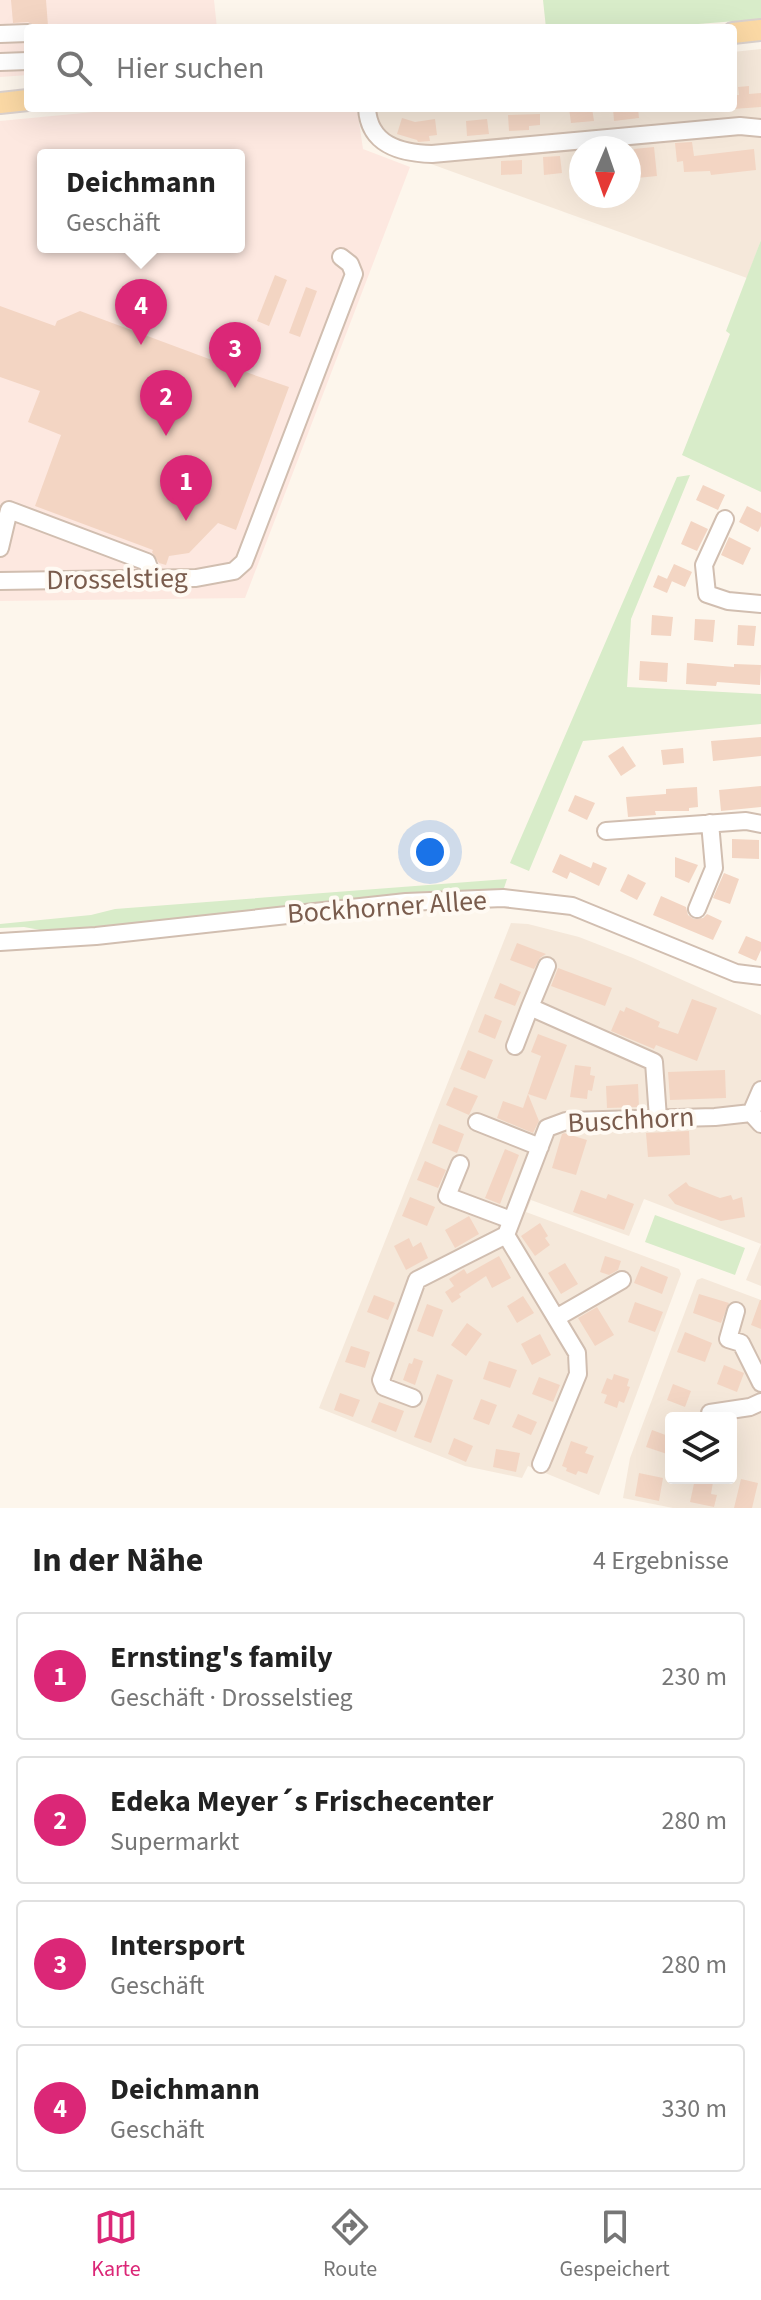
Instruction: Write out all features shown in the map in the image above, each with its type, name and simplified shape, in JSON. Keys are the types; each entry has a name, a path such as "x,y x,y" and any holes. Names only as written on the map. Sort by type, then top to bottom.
{"main road":[{"path":"737,33 761,30"},
{"path":"0,92 24,92"},
{"path":"0,103 24,100"}],"street":[{"path":"0,34 24,33"},
{"path":"0,62 24,61"},
{"path":"368,112 371,130 382,142 413,154 740,126 761,128"},
{"name":"Drosselstieg","path":"0,581 196,578 234,571 244,562 354,274 350,264 341,257"},
{"path":"0,548 9,510 147,562 153,579"},
{"path":"725,519 704,565 707,594 728,601 761,604"},
{"path":"606,831 746,821 761,824"},
{"path":"697,909 714,868 710,823"},
{"name":"Bockhorner Allee","path":"0,942 96,936 406,902 503,898 572,906 736,973 761,976"},
{"path":"515,1046 547,966"},
{"path":"530,1007 654,1062 658,1118"},
{"path":"756,1118 761,1090"},
{"name":"Buschhorn","path":"508,1228 547,1128 556,1123 658,1118 756,1118"},
{"path":"477,1122 540,1147"},
{"path":"460,1164 447,1196 508,1228 577,1353 578,1374 541,1464"},
{"path":"413,1398 384,1387 381,1380 417,1280 508,1228"},
{"path":"556,1318 622,1280"},
{"path":"736,1311 728,1339 741,1343 761,1383"},
{"path":"717,1412 750,1407 761,1402"}],"shaded area":[{"path":"0,0 214,0 217,24 24,24 24,75 0,77"},
{"path":"761,49 761,240 747,278 420,160 377,127 375,112 737,112 737,52"},
{"path":"93,112 358,112 363,149 410,167 245,598 0,601 0,121"},
{"path":"511,923 528,924 579,937 761,1015 761,1244 644,1199 629,1236 531,1200 526,1212 679,1269 681,1274 599,1495 528,1466 522,1478 465,1466 319,1408"},
{"path":"761,1244 761,1286 746,1280"},
{"path":"702,1278 761,1300 761,1508 673,1508 623,1498 630,1458 697,1280"}],"green space":[{"path":"543,0 761,0 761,19 698,24 546,24"},
{"path":"761,240 761,492 682,455 730,334 726,331"},
{"path":"690,475 631,619 627,687 761,694 761,724 583,741 529,871 510,863 677,477"},
{"path":"507,879 504,888 62,934 24,927 0,928 0,924 91,915 115,909"},
{"path":"655,1215 745,1248 735,1275 645,1242"}],"building":[{"path":"11,0 46,0 48,24 13,23"},
{"path":"749,86 749,94 761,93 761,107 737,109 738,87"},
{"path":"570,112 593,112 594,121 571,123"},
{"path":"613,112 638,112 639,118 614,121"},
{"path":"540,114 540,125 529,126 529,130 509,131 508,115"},
{"path":"402,118 415,122 435,119 437,135 429,136 430,141 418,142 397,134"},
{"path":"487,119 489,134 467,136 466,121"},
{"path":"692,142 694,156 754,149 756,170 711,175 710,171 684,172 683,161 677,162 675,143"},
{"path":"654,147 657,176 641,178 641,148"},
{"path":"560,156 562,173 544,175 543,157"},
{"path":"522,160 522,174 501,175 501,161"},
{"path":"275,275 287,280 269,326 257,321"},
{"path":"306,287 317,291 300,337 289,333"},
{"path":"0,306 55,326 57,321 80,311 220,363 223,355 239,361 237,369 289,387 236,530 218,523 189,553 169,556 166,565 159,563 153,550 35,506 61,435 28,422 40,391 0,377"},
{"path":"703,485 725,495 718,510 696,500"},
{"path":"747,506 761,513 758,532 739,522"},
{"path":"691,521 708,529 697,551 681,544"},
{"path":"729,537 751,548 743,565 721,555"},
{"path":"674,564 692,572 685,587 667,579"},
{"path":"658,575 672,581 667,593 653,587"},
{"path":"652,615 673,617 671,636 651,635"},
{"path":"695,619 715,620 713,642 694,640"},
{"path":"738,625 756,626 754,646 737,645"},
{"path":"640,661 668,663 667,682 639,680"},
{"path":"687,663 734,667 734,664 761,665 760,685 717,682 716,686 686,684"},
{"path":"761,737 761,756 713,761 711,741"},
{"path":"623,746 636,766 621,776 608,756"},
{"path":"683,748 684,763 663,765 661,750"},
{"path":"761,786 761,807 721,811 719,790"},
{"path":"697,787 698,807 689,808 689,811 655,811 656,815 628,817 626,797 666,794 666,789"},
{"path":"575,795 595,803 587,820 568,811"},
{"path":"732,839 759,840 759,859 732,858"},
{"path":"560,854 591,868 593,862 607,868 599,886 570,872 567,879 552,872"},
{"path":"675,857 698,865 689,883 675,877"},
{"path":"724,873 739,879 730,904 713,898"},
{"path":"628,874 646,883 637,900 620,891"},
{"path":"661,896 686,907 688,915 694,919 707,914 722,921 713,940 653,915"},
{"path":"746,936 761,942 756,961 738,953"},
{"path":"517,943 546,954 534,969 510,960"},
{"path":"558,968 612,988 605,1006 551,986"},
{"path":"500,983 521,992 515,1006 494,998"},
{"path":"692,999 717,1008 697,1061 656,1045 654,1049 611,1031 620,1010 624,1012 626,1007 660,1022 658,1027 678,1034"},
{"path":"485,1014 502,1021 495,1039 478,1032"},
{"path":"538,1034 567,1045 546,1100 528,1094 539,1121 533,1133 497,1118 503,1101 523,1108 541,1056 531,1052"},
{"path":"468,1050 493,1060 485,1079 460,1069"},
{"path":"575,1065 591,1067 590,1075 595,1076 587,1099 570,1097"},
{"path":"725,1070 726,1098 670,1100 668,1072"},
{"path":"638,1084 639,1107 607,1108 606,1086"},
{"path":"454,1087 478,1096 469,1115 446,1105"},
{"path":"439,1124 464,1134 457,1153 432,1143"},
{"path":"689,1131 690,1155 648,1157 646,1133"},
{"path":"564,1133 587,1140 576,1175 552,1168"},
{"path":"505,1149 519,1155 500,1204 485,1198"},
{"path":"425,1161 446,1170 438,1188 417,1180"},
{"path":"686,1182 720,1198 731,1195 733,1200 742,1197 745,1217 721,1221 675,1204 668,1195"},
{"path":"581,1190 606,1199 608,1194 634,1204 624,1230 573,1212"},
{"path":"410,1197 435,1207 427,1226 402,1216"},
{"path":"469,1216 479,1234 455,1248 445,1230"},
{"path":"540,1223 550,1245 535,1256 521,1236"},
{"path":"409,1238 413,1247 421,1242 428,1258 406,1270 394,1246"},
{"path":"499,1256 511,1278 492,1288 486,1276 459,1294 461,1297 452,1303 445,1292 454,1286 449,1279 464,1269 467,1274"},
{"path":"605,1256 621,1261 618,1270 609,1275 600,1272"},
{"path":"565,1263 578,1284 561,1294 548,1273"},
{"path":"641,1266 668,1277 662,1294 634,1283"},
{"path":"699,1294 729,1303 721,1323 693,1313"},
{"path":"374,1295 395,1303 388,1320 367,1312"},
{"path":"523,1296 534,1313 517,1323 507,1306"},
{"path":"761,1300 761,1329 751,1325"},
{"path":"635,1302 663,1312 655,1332 628,1322"},
{"path":"427,1304 443,1310 433,1337 417,1331"},
{"path":"597,1307 614,1335 595,1346 578,1318"},
{"path":"467,1323 482,1334 466,1356 451,1345"},
{"path":"685,1332 712,1343 705,1362 677,1352"},
{"path":"540,1334 551,1355 532,1365 521,1344"},
{"path":"351,1346 370,1352 365,1368 345,1362"},
{"path":"414,1358 423,1361 415,1385 403,1380"},
{"path":"489,1361 517,1370 510,1388 483,1379"},
{"path":"724,1365 744,1373 737,1392 717,1384"},
{"path":"437,1374 453,1380 431,1443 414,1437"},
{"path":"614,1374 629,1379 627,1386 630,1387 624,1403 619,1401 617,1408 604,1403 607,1395 601,1393 607,1378 612,1380"},
{"path":"539,1377 560,1385 553,1402 532,1394"},
{"path":"673,1384 691,1391 685,1407 667,1400"},
{"path":"340,1393 360,1400 353,1417 334,1410"},
{"path":"481,1399 497,1405 489,1425 473,1419"},
{"path":"379,1402 404,1411 396,1432 371,1422"},
{"path":"518,1414 537,1422 531,1435 512,1427"},
{"path":"652,1430 665,1435 665,1453 646,1447"},
{"path":"454,1438 473,1446 466,1462 448,1454"},
{"path":"571,1441 588,1447 585,1453 594,1456 587,1474 578,1471 576,1475 562,1466"},
{"path":"496,1449 520,1453 516,1472 493,1467"},
{"path":"639,1473 663,1478 659,1501 635,1496"},
{"path":"741,1479 758,1483 752,1508 734,1508"},
{"path":"694,1484 713,1484 711,1494 717,1495 714,1507 690,1502"}],"place":[{"name":"Deichmann","path":"141,345"},
{"name":"Intersport","path":"235,388"},
{"name":"Edeka Meyer´s Frischecenter","path":"166,436"},
{"name":"Ernsting's family","path":"186,521"}]}
